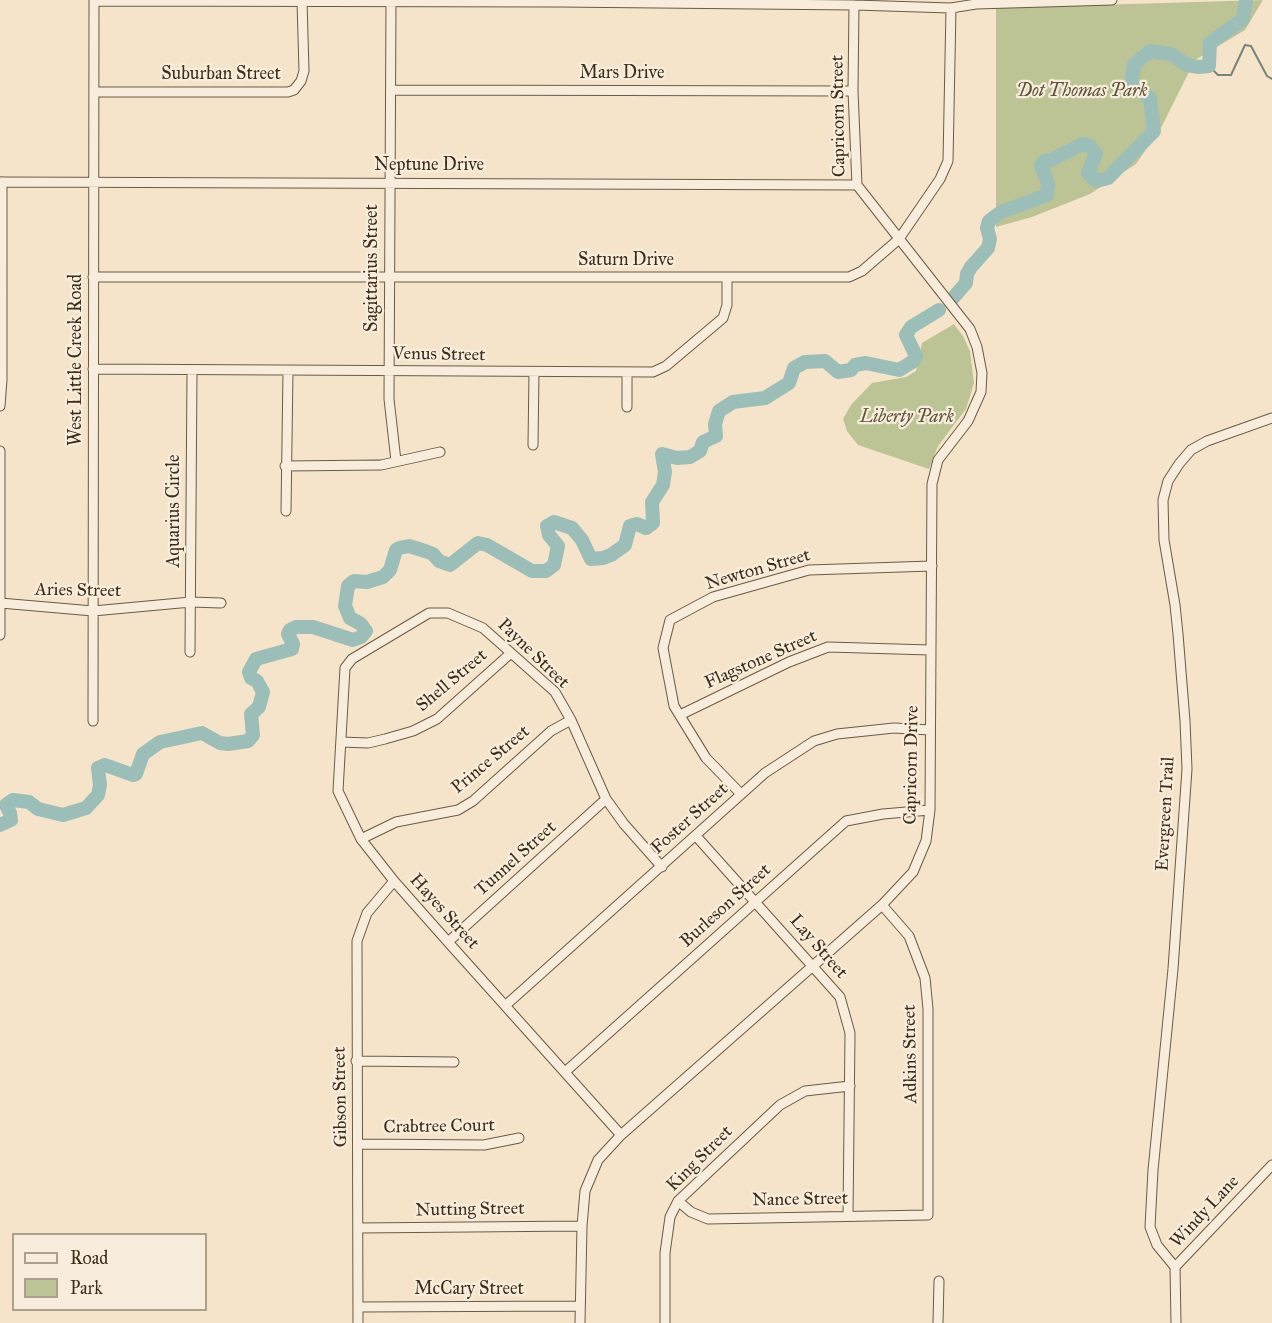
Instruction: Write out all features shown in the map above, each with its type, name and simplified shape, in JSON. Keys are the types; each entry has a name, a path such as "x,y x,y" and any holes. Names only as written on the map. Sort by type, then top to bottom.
{"street":[{"path":"94,1 854,5 951,8 976,4 1112,0"},
{"name":"West Little Creek Road","path":"93,721 94,1"},
{"name":"Suburban Street","path":"94,92 277,92 294,90 301,81 304,71 302,2"},
{"name":"Sagittarius Street","path":"391,2 389,370 390,418 396,461"},
{"name":"Capricorn Street","path":"854,5 853,91 857,185 925,274"},
{"name":"Saturn Drive","path":"93,277 849,277 862,271 899,239 940,179 948,161 951,8"},
{"name":"Mars Drive","path":"391,90 853,91"},
{"path":"0,406 1,182"},
{"name":"Neptune Drive","path":"1,182 857,185"},
{"name":"Capricorn Drive","path":"580,1323 585,1191 598,1160 621,1135 882,905 913,872 926,841 930,810 932,484 938,460 968,421 981,392 982,373 977,347 970,329 925,274"},
{"name":"Venus Street","path":"93,369 653,372 666,366 723,318 727,305 727,277"},
{"name":"Aquarius Circle","path":"190,652 192,371"},
{"path":"286,512 288,371"},
{"path":"533,445 534,372"},
{"path":"627,373 627,406"},
{"name":"Evergreen Trail","path":"1175,1267 1157,1245 1150,1227 1153,1170 1173,969 1176,900 1185,818 1187,769 1179,642 1164,540 1163,500 1168,481 1191,450 1207,441 1272,418"},
{"path":"0,451 0,635"},
{"path":"285,466 381,465 440,452"},
{"name":"Newton Street","path":"680,716 674,706 663,648 670,620 713,597 809,570 932,566"},
{"name":"Aries Street","path":"0,604 93,611 191,602 221,603"},
{"name":"Payne Street","path":"345,668 352,659 429,613 448,613 483,628 555,693 571,720 606,799 624,825 662,867"},
{"name":"Flagstone Street","path":"680,716 789,662 828,647 930,650"},
{"name":"Shell Street","path":"341,741 368,742 385,739 412,731 437,719 511,653"},
{"name":"Hayes Street","path":"345,668 339,791 361,839 394,881 621,1135"},
{"path":"680,716 706,758 741,794"},
{"name":"Prince Street","path":"361,839 396,822 458,810 472,801 551,731 571,720"},
{"name":"Foster Street","path":"506,1005 765,773 814,741 837,734 894,728 930,730"},
{"name":"Tunnel Street","path":"448,942 606,799"},
{"name":"Burleson Street","path":"565,1072 846,820 883,813 930,810"},
{"name":"Lay Street","path":"696,836 840,997 850,1033 848,1216"},
{"name":"Gibson Street","path":"358,1323 357,941 367,913 394,881"},
{"name":"Adkins Street","path":"882,905 909,936 925,978 928,1009 928,1215"},
{"path":"356,1060 454,1062"},
{"name":"King Street","path":"665,1323 665,1253 670,1217 678,1201 780,1105 805,1091 850,1086"},
{"name":"Crabtree Court","path":"359,1144 484,1145 519,1138"},
{"name":"Windy Lane","path":"1176,1323 1175,1267 1272,1164"},
{"name":"Nance Street","path":"678,1201 691,1212 708,1219 928,1215"},
{"name":"Nutting Street","path":"358,1228 582,1226"},
{"path":"938,1323 939,1281"},
{"name":"McCary Street","path":"358,1307 580,1306"}],"green space":[{"name":"Dot Thomas Park","path":"1263,0 1245,30 1195,60 1162,126 1136,164 1090,194 1032,217 996,227 996,8"},
{"name":"Liberty Park","path":"954,324 970,351 974,383 966,409 938,446 929,469 858,445 847,431 843,419 851,405 872,383 906,377 916,371 922,343"}],"waterway":[{"path":"953,298 966,283 971,267 988,248 989,221 1001,212 1047,195 1048,184 1041,165 1045,161 1083,144 1090,146 1096,154 1088,173 1096,181 1108,178 1154,131 1150,98 1131,85 1134,65 1150,51 1171,54 1187,65 1209,66 1210,43 1243,19 1246,0"},
{"path":"1209,66 1218,75 1231,75 1245,45 1251,46 1267,76 1272,79"},
{"path":"0,825 11,820 6,805 13,800 29,802 38,809 63,815 86,808 98,795 100,785 98,768 105,765 136,774 143,754 160,742 202,733 220,743 248,741 253,735 251,714 259,707 263,692 257,681 251,678 249,672 256,659 292,649 293,644 288,634 296,627 313,627 353,640 361,637 366,631 361,624 350,618 345,606 348,586 354,581 367,582 383,577 390,570 396,550 399,548 409,546 425,551 433,554 439,561 450,565 478,543 487,545 532,571 546,571 554,565 558,546 549,535 547,526 554,522 572,528 582,540 591,559 611,555 625,545 630,526 637,524 646,528 653,523 652,502 663,485 665,472 662,454 677,458 690,457 700,451 703,442 716,436 715,424 719,411 733,402 765,398 789,383 794,368 805,362 825,361 838,372 851,370 855,365 866,363 899,370 912,362 916,356 906,335 911,327 939,310"}]}
